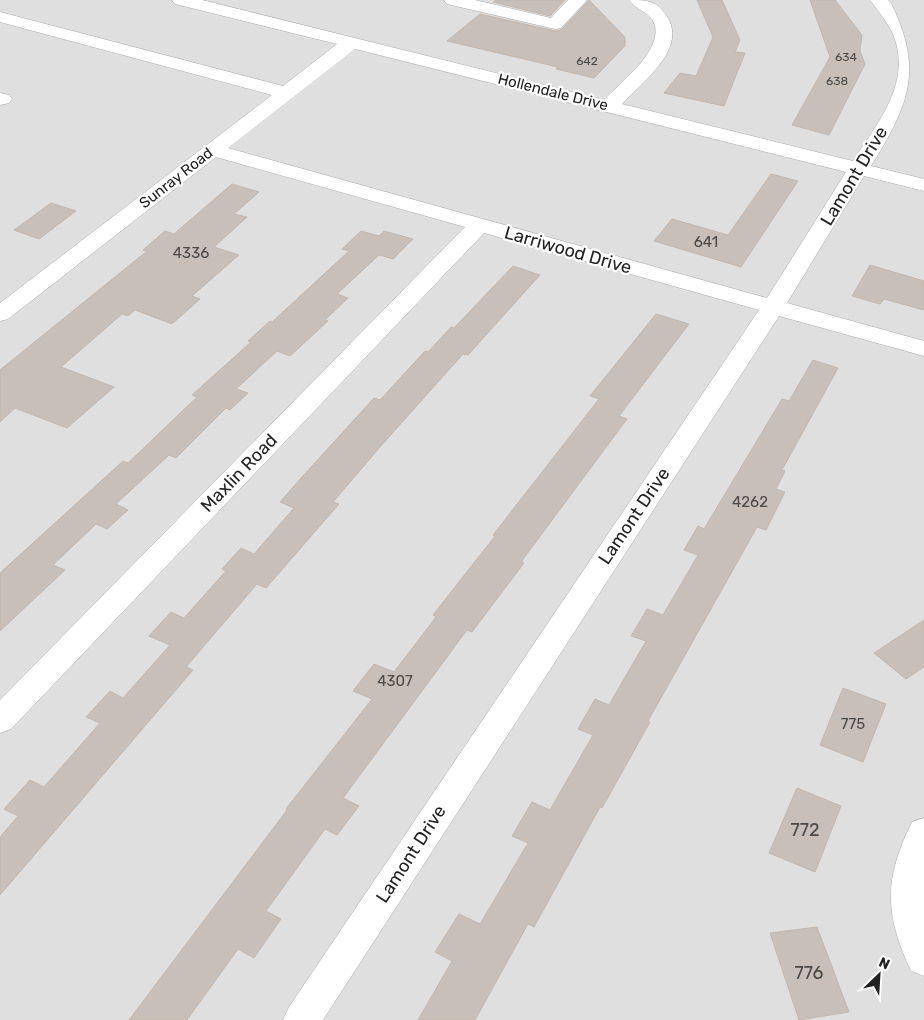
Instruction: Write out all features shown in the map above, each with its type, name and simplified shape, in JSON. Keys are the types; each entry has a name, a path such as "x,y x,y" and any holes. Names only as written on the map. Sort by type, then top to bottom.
{"street":[{"name":"Hollendale Drive","path":"181,0 924,185"},
{"path":"453,0 555,24 578,0"},
{"path":"609,106 660,52 665,42 666,31 664,23 655,12 638,0"},
{"name":"Lamont Drive","path":"302,1020 772,307 860,169 900,102 909,66 905,42 897,24 880,0"},
{"path":"0,17 287,93"},
{"name":"Sunray Road","path":"0,314 352,42"},
{"name":"Larriwood Drive","path":"213,150 924,349"},
{"name":"Maxlin Road","path":"0,720 479,225"},
{"path":"924,832 909,878 909,912 918,948 924,959"}],"shaded area":[{"path":"0,0 924,0 924,1020 0,1020"}],"building":[{"path":"496,0 565,0 550,16 493,2"},
{"path":"589,0 625,37 625,46 594,78 556,69 558,67 447,41 480,14 555,31 561,30"},
{"path":"697,0 722,0 740,40 735,52 745,53 724,106 664,93 680,73 696,76 713,37"},
{"path":"810,0 835,0 862,35 860,51 865,64 829,135 792,125 830,57"},
{"path":"771,174 798,181 741,267 654,241 672,219 728,235"},
{"path":"232,184 259,192 234,214 247,217 214,247 239,255 192,296 200,299 172,324 135,310 128,316 122,314 61,367 114,387 67,428 15,408 0,422 0,370 147,251 143,250 165,231 174,234"},
{"path":"51,203 76,211 39,239 14,230"},
{"path":"361,231 379,236 384,231 413,239 393,259 379,255 337,294 348,298 325,320 328,321 290,356 277,351 236,389 248,393 230,410 226,408 176,458 169,455 116,504 128,510 107,529 96,524 53,565 65,570 0,631 0,573 123,461 128,463 197,397 192,395 251,342 248,341 270,321 272,322 349,251 342,249"},
{"path":"870,265 924,281 924,310 884,299 880,304 852,296"},
{"path":"513,266 540,275 468,355 463,354 380,447 333,502 339,504 266,588 257,584 186,667 193,670 0,895 0,837 18,816 4,809 30,780 44,787 100,723 86,717 110,691 123,698 170,645 149,636 171,612 184,618 226,571 222,569 241,548 254,554 294,508 280,502 302,477 374,398 380,400 425,351 428,352 451,327 454,328"},
{"path":"656,314 689,324 619,416 627,419 521,562 524,563 472,632 467,630 343,798 359,806 337,835 325,829 266,911 281,919 254,958 238,949 187,1020 129,1020 286,809 372,699 353,691 374,664 394,672 436,617 433,615 495,536 493,535 599,399 590,396"},
{"path":"813,360 838,368 782,470 785,471 776,489 785,492 766,530 757,527 534,927 528,924 475,1020 418,1020 452,961 435,952 459,914 480,924 528,843 512,836 532,802 550,810 593,735 578,729 595,699 609,705 646,641 631,636 647,609 663,615 698,555 684,550 698,526 704,529 782,399 789,401"},
{"path":"924,620 924,667 906,679 874,653"},
{"path":"843,688 886,704 863,762 820,745"},
{"path":"797,788 841,806 815,872 769,853"},
{"path":"817,927 849,1012 799,1020 770,933"}]}
